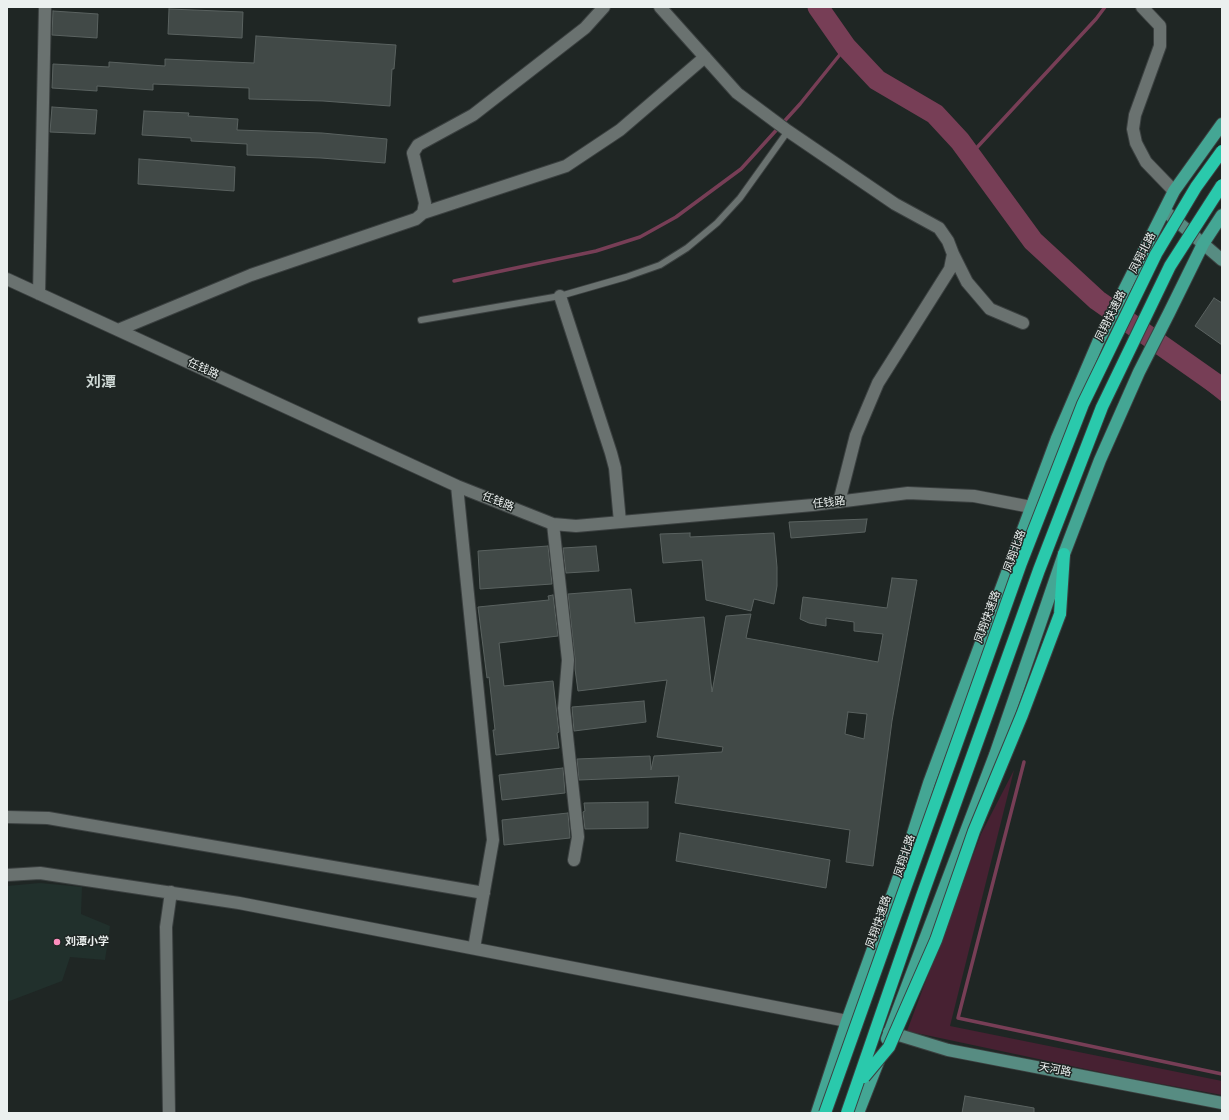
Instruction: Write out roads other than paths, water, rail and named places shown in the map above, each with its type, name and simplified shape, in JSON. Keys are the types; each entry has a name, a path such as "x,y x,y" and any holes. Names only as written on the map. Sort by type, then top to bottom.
{"highway":[{"name":"凤翔快速路","path":"825,1113 1021,564 1083,404 1156,254 1196,186 1222,151"},
{"path":"847,1113 859,1082 922,896 1039,570 1102,407 1170,266 1222,185"},
{"path":"859,1082 889,1047 929,954 974,831 1022,715 1060,614 1064,554"}],"main road":[{"name":"凤翔北路","path":"817,1113 847,1021 902,868 929,783 1057,438 1099,340 1174,191 1222,124"},
{"path":"858,1113 995,755 1064,554 1100,460 1139,372 1203,244 1222,215"}],"street":[{"path":"39,294 45,7"},
{"path":"423,213 425,203 413,153 418,145 473,115 585,28 604,7"},
{"path":"660,7 737,93 788,131 895,204 939,228 948,241 967,282 990,310 1023,323"},
{"path":"1142,7 1160,26 1160,46 1135,115 1133,129 1136,143 1146,162 1174,191"},
{"path":"118,330 251,275 416,219 423,213 566,166 620,130 705,57"},
{"path":"1165,211 1222,260"},
{"path":"840,502 856,435 878,383 950,269 953,254"},
{"name":"任钱路","path":"7,279 457,486 553,524 576,526 840,502 908,493 974,496 1031,507"},
{"path":"560,296 615,468 620,522"},
{"path":"457,486 493,840 474,948"},
{"path":"553,524 568,660 564,708 578,837 574,860"},
{"path":"7,817 48,818 484,893"},
{"path":"7,876 40,873 239,903 847,1021"},
{"path":"170,1113 166,927 171,892"},
{"name":"天河路","path":"889,1032 948,1050 1222,1103"}],"lane":[{"path":"421,320 560,296 626,277 660,265 687,248 717,223 740,198 788,131"}],"waterway":[{"path":"818,7 846,47 877,80 935,114 960,141 1033,241 1097,300 1222,388"},
{"path":"970,155 1096,19 1105,7"},
{"path":"454,281 596,251 640,237 676,217 741,169 800,104 846,47"},
{"path":"1024,762 958,1018 1222,1074"}],"place":[{"name":"刘潭小学","path":"57,942"}],"district":[{"name":"刘潭","path":"101,383"}]}
